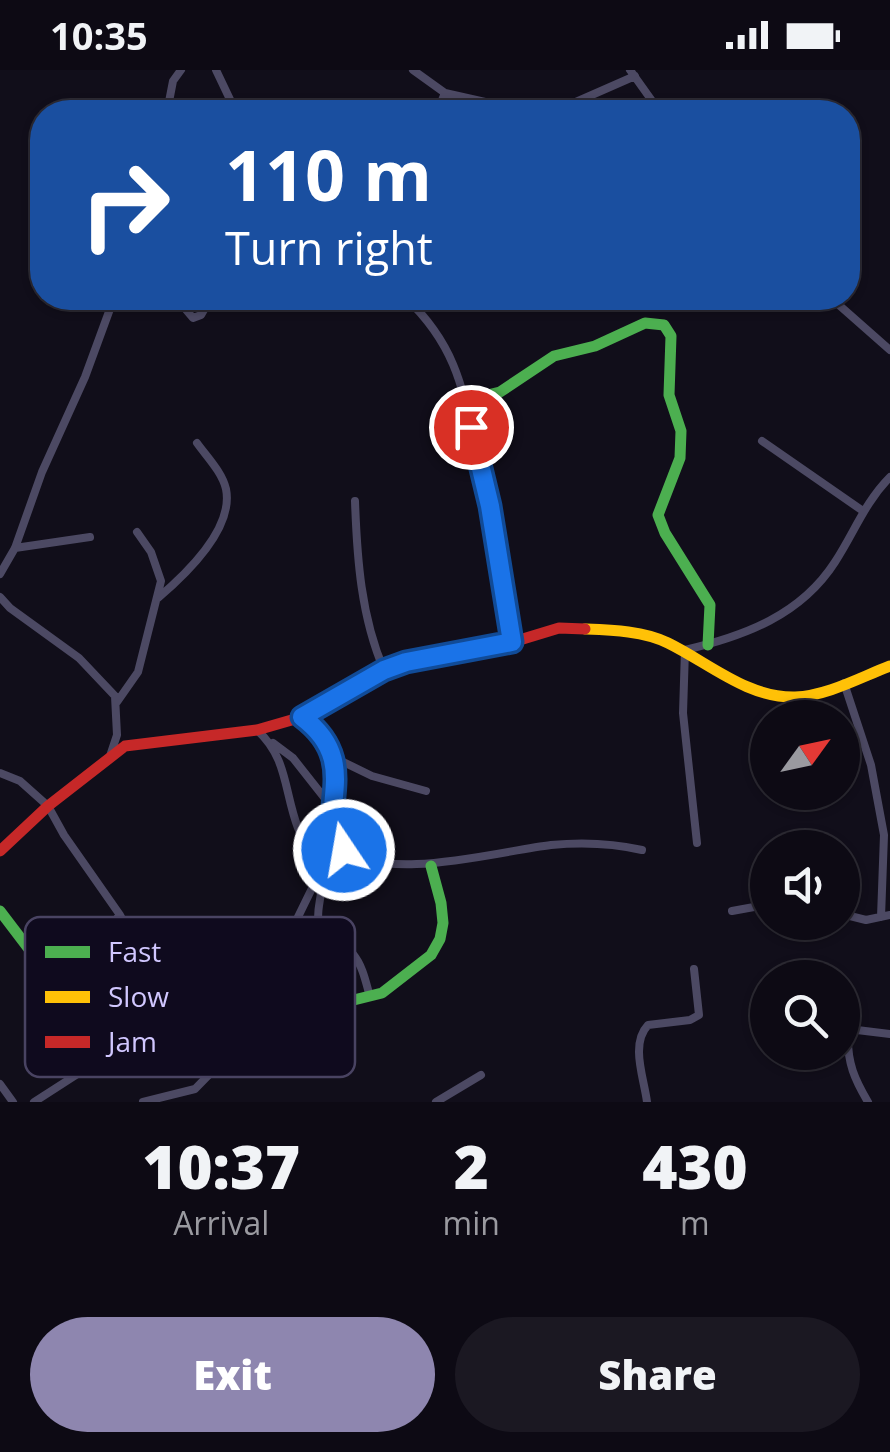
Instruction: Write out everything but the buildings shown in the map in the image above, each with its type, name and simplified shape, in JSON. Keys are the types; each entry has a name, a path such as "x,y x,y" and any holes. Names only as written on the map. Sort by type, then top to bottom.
{"street":[{"path":"169,100 173,81 181,70"},
{"path":"216,70 230,100"},
{"path":"413,70 444,93 476,100"},
{"path":"577,100 632,73 651,100"},
{"path":"441,100 444,93"},
{"path":"0,574 15,548 110,310"},
{"path":"418,310 447,350 462,381 490,506 512,642"},
{"path":"845,310 890,350"},
{"path":"466,400 500,392 554,356 595,346 646,322 664,325 671,336 670,395 681,431 680,458 658,515 710,605 708,645"},
{"path":"762,441 863,511"},
{"path":"158,598 202,556 227,502 222,480 197,444"},
{"path":"685,650 773,622 809,596 834,563 863,511 890,477"},
{"path":"355,501 370,634 384,670"},
{"path":"110,756 117,735 117,702 138,672 161,581 157,565 137,532"},
{"path":"15,548 90,536"},
{"path":"0,597 98,675 117,702"},
{"path":"0,851 48,806 126,746 257,730 302,717 384,670 406,662 512,642 559,628 618,630 665,641 728,678 793,697 820,694 890,666"},
{"path":"685,650 683,713 697,843"},
{"path":"844,684 870,765 884,834 886,916 860,918"},
{"path":"302,717 314,726 333,756 333,834 344,850 381,862 432,866 554,845 614,844 642,850"},
{"path":"257,730 293,758 334,810"},
{"path":"269,741 281,759 298,830 319,873 322,899 319,917"},
{"path":"333,756 372,776 426,791"},
{"path":"0,773 20,782 48,806 64,836 120,915"},
{"path":"355,1000 396,984 431,955 440,940 441,903 432,866"},
{"path":"298,917 319,873"},
{"path":"732,911 750,907"},
{"path":"0,911 25,946"},
{"path":"355,959 370,997"},
{"path":"647,1102 641,1033 648,1024 690,1020 698,1014 694,970"},
{"path":"868,1102 856,1086 848,1036 857,1030 890,1034"},
{"path":"436,1102 481,1075"},
{"path":"34,1102 72,1077"},
{"path":"143,1102 194,1089 204,1077"},
{"path":"0,1084 13,1102"}],"traffic: fast":[{"path":"466,400 500,392 554,356 595,346 645,323 664,325 671,336 669,395 681,431 680,458 658,515 710,605 708,645"},
{"path":"355,1000 382,993 431,955 443,923 431,866"},
{"path":"0,911 25,944"}],"traffic: slow":[{"path":"585,629 659,639 745,686 777,696 819,693 890,666"}],"traffic: jam":[{"path":"0,851 48,806 125,746 257,730 302,717 384,670 406,663 493,648 559,628 585,629"}],"route":[{"path":"344,850 333,834 333,756 314,726 302,717 384,670 406,662 512,642 490,506 471,427"}]}
